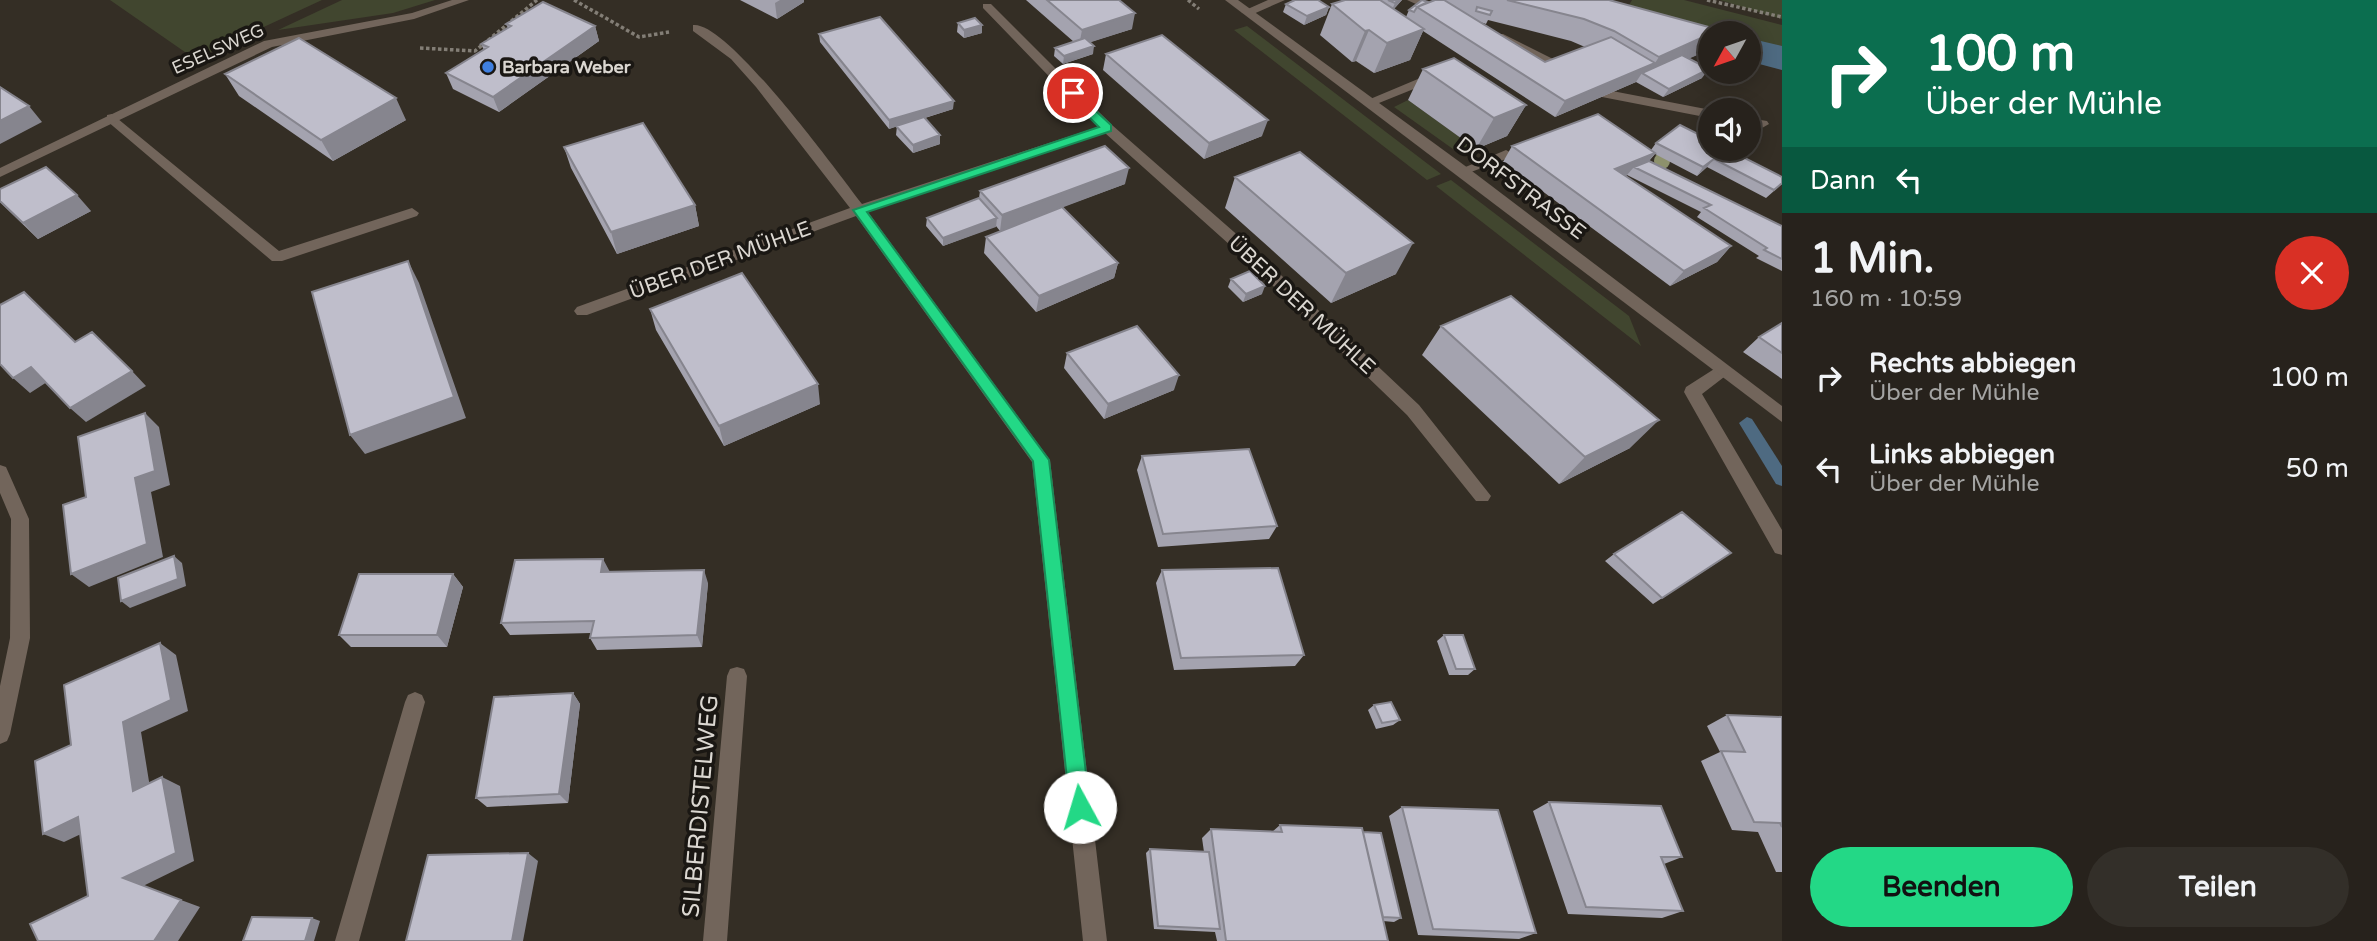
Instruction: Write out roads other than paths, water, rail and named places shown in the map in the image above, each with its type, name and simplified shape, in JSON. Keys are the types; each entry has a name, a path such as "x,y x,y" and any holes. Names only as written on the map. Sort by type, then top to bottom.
{"street":[{"name":"ESELSWEG","path":"0,173 268,44 299,35 379,26 431,14 463,0"},
{"name":"DORFSTRASSE","path":"1231,0 1463,171 1782,415"},
{"path":"1247,12 1279,0"},
{"path":"1413,0 1450,15"},
{"name":"ÜBER DER MÜHLE","path":"987,6 1107,128 1245,250 1413,410 1482,496"},
{"path":"697,28 735,56 760,84 859,210 1041,460 1095,941"},
{"path":"1488,32 1563,67"},
{"path":"1368,102 1445,72"},
{"path":"1607,94 1698,112"},
{"path":"112,118 277,257 412,214"},
{"name":"ÜBER DER MÜHLE","path":"582,311 859,210 1107,128"},
{"path":"1463,171 1506,154"},
{"path":"1722,370 1692,391 1782,547"},
{"path":"0,472 20,520 20,638 0,734"},
{"name":"SILBERDISTELWEG","path":"715,941 737,676"},
{"path":"347,941 415,702"}],"waterway":[{"path":"1761,52 1782,58"},
{"path":"1747,423 1782,479"}],"place":[{"name":"Barbara Weber","path":"488,67"}]}
